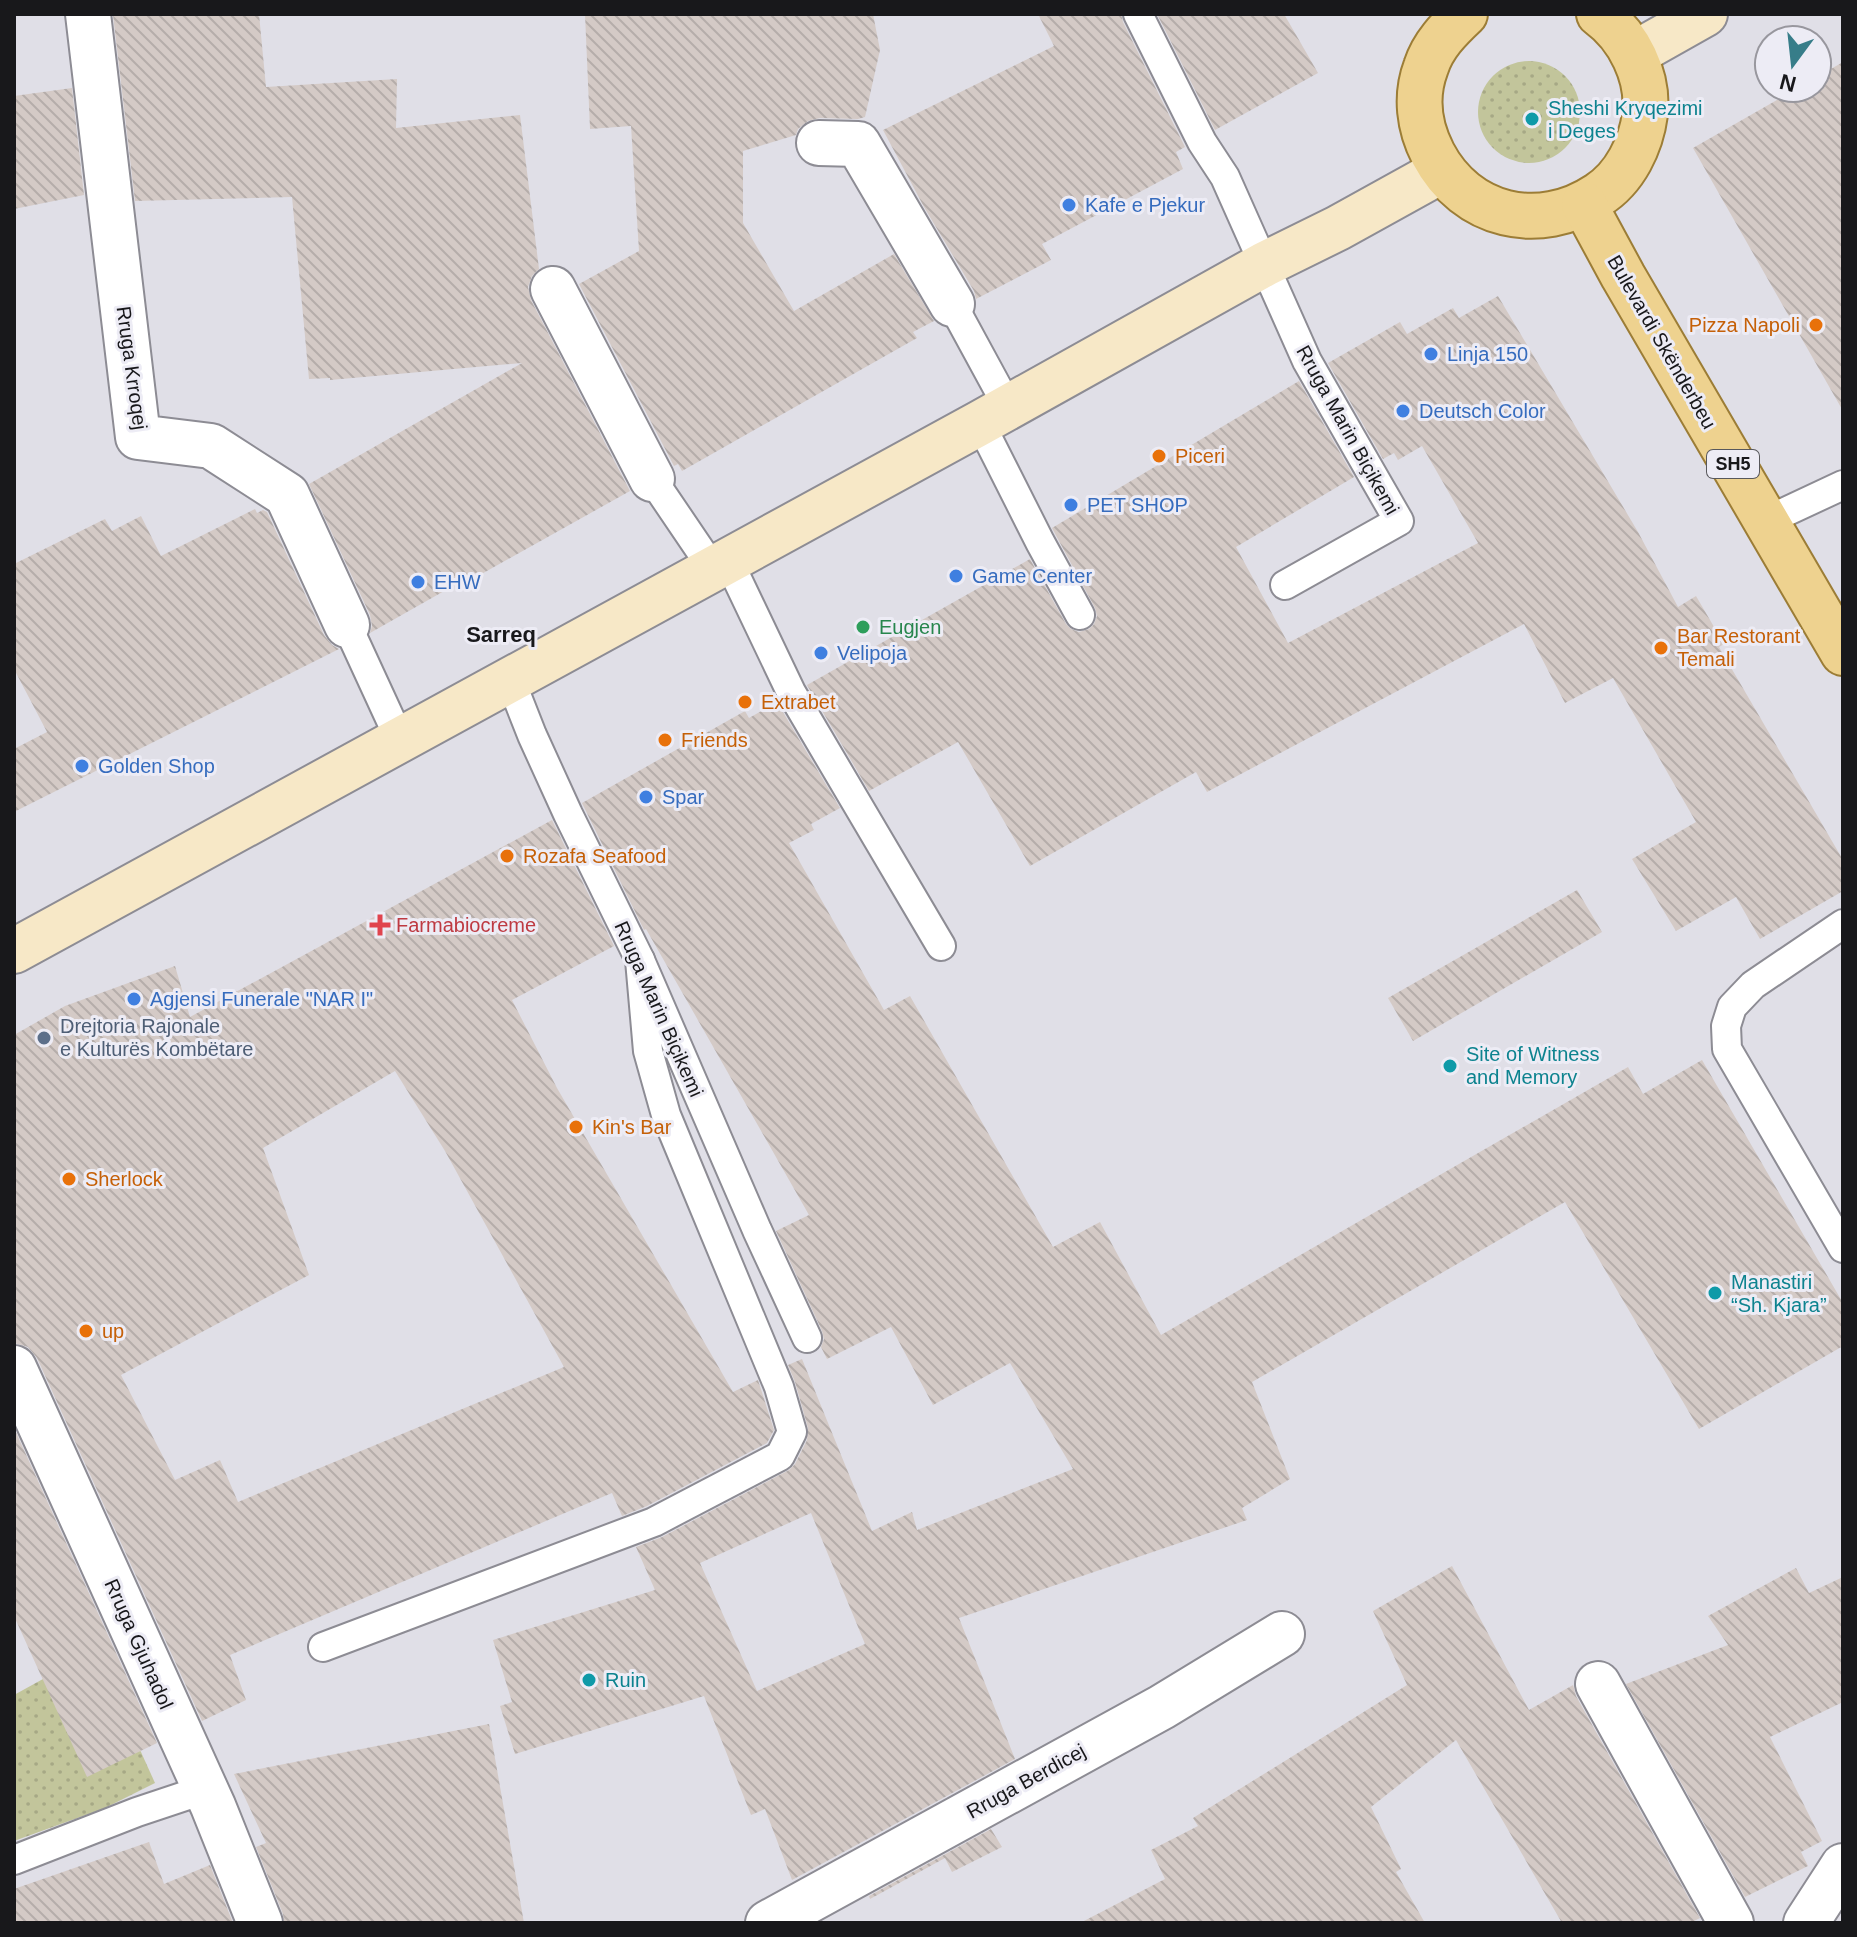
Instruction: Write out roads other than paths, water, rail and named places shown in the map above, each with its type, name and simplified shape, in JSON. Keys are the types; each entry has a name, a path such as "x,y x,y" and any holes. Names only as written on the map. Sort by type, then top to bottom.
{"main road":[{"path":"1465,14 1443,35 1426,66 1418,102 1424,138 1441,171 1463,193 1491,209 1523,216 1554,215 1584,204 1608,188 1627,165 1640,139 1645,111 1643,81 1634,54 1611,23 1599,14"},
{"path":"1634,54 1705,14"},
{"path":"14,951 1265,264 1441,171"},
{"name":"Bulevardi Skënderbeu","path":"1584,204 1843,653"}],"street":[{"name":"Rruga Krroqej","path":"88,14 138,437 211,446 287,495 347,625"},
{"path":"819,143 858,144 952,304"},
{"path":"553,289 652,479"},
{"name":"Rruga Gjuhadol","path":"14,1368 205,1791 260,1923"},
{"name":"Rruga Berdicej","path":"768,1923 1162,1707 1282,1634"},
{"path":"1598,1684 1731,1923"},
{"path":"1806,1923 1843,1866"}],"lane":[{"name":"Rruga Marin Biçikemi","path":"1138,14 1202,142 1225,177 1307,361 1399,521 1285,585"},
{"path":"952,304 1040,542 1080,615"},
{"path":"652,479 720,564 791,692 941,946"},
{"path":"1766,521 1843,485"},
{"name":"Rruga Krroqej","path":"347,625 400,740"},
{"name":"Rruga Marin Biçikemi","path":"510,679 568,814 640,960 807,1338"},
{"path":"1843,924 1753,985 1732,1007 1726,1026 1727,1049 1843,1248"},
{"path":"323,1647 654,1522 780,1456 792,1432 779,1387 666,1115 648,1051 640,960"},
{"path":"14,1860 137,1812 205,1791"}],"place":[{"name":"Sheshi Kryqezimi i Deges","path":"1532,119"},
{"name":"Kafe e Pjekur","path":"1069,205"},
{"name":"Pizza Napoli","path":"1816,325"},
{"name":"Linja 150","path":"1431,354"},
{"name":"Deutsch Color","path":"1403,411"},
{"name":"Piceri","path":"1159,456"},
{"name":"PET SHOP","path":"1071,505"},
{"name":"Game Center","path":"956,576"},
{"name":"EHW","path":"418,582"},
{"name":"Eugjen","path":"863,627"},
{"name":"Bar Restorant Temali","path":"1661,648"},
{"name":"Velipoja","path":"821,653"},
{"name":"Extrabet","path":"745,702"},
{"name":"Friends","path":"665,740"},
{"name":"Golden Shop","path":"82,766"},
{"name":"Spar","path":"646,797"},
{"name":"Rozafa Seafood","path":"507,856"},
{"name":"Farmabiocreme","path":"380,925"},
{"name":"Agjensi Funerale \"NAR I\"","path":"134,999"},
{"name":"Drejtoria Rajonale e Kulturës Kombëtare","path":"44,1038"},
{"name":"Site of Witness and Memory","path":"1450,1066"},
{"name":"Kin's Bar","path":"576,1127"},
{"name":"Sherlock","path":"69,1179"},
{"name":"Manastiri “Sh. Kjara”","path":"1715,1293"},
{"name":"up","path":"86,1331"},
{"name":"Ruin","path":"589,1680"}],"district":[{"name":"Sarreq","path":"501,634"}]}
